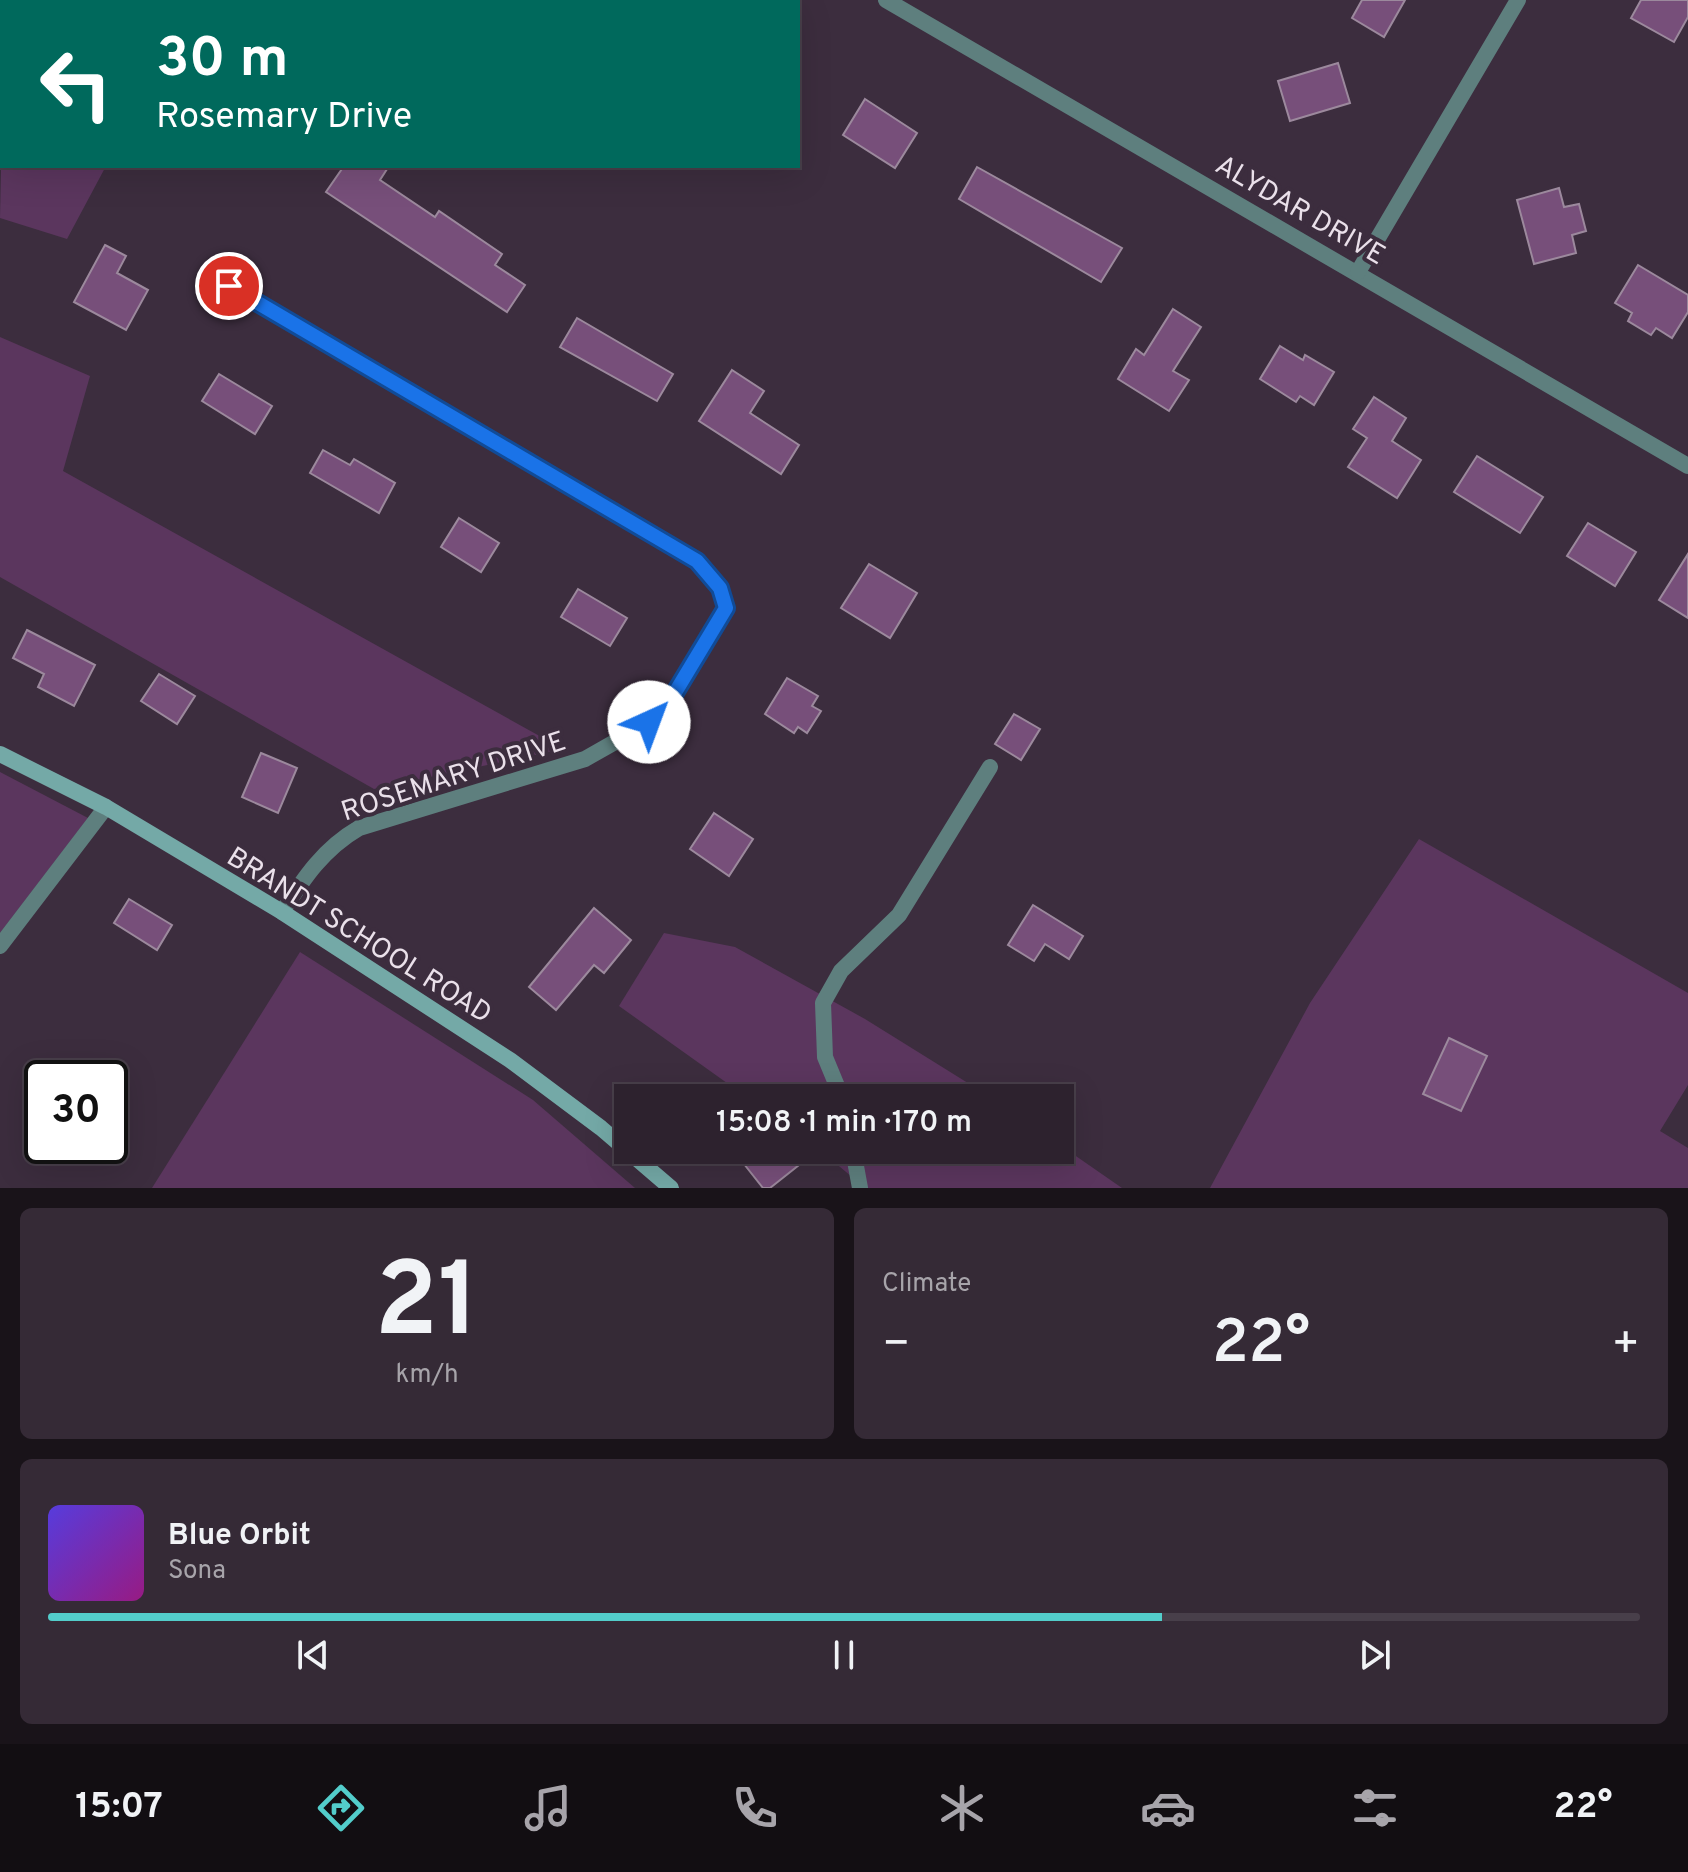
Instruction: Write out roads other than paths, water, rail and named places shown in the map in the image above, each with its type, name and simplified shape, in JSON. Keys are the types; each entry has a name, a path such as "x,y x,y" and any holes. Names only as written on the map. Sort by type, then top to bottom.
{"street":[{"name":"ALYDAR DRIVE","path":"886,0 1688,466"},
{"path":"1358,272 1518,0"},
{"name":"ROSEMARY DRIVE","path":"229,286 697,561 720,588 726,608 673,696 649,722 585,759 359,828 334,843 308,872 282,912"},
{"name":"BRANDT SCHOOL ROAD","path":"0,754 106,807 282,912 510,1060 601,1128 671,1188"},
{"path":"836,1084 825,1057 823,1003 841,971 899,915 990,767"},
{"path":"0,946 106,807"},
{"path":"856,1164 860,1188"}]}
